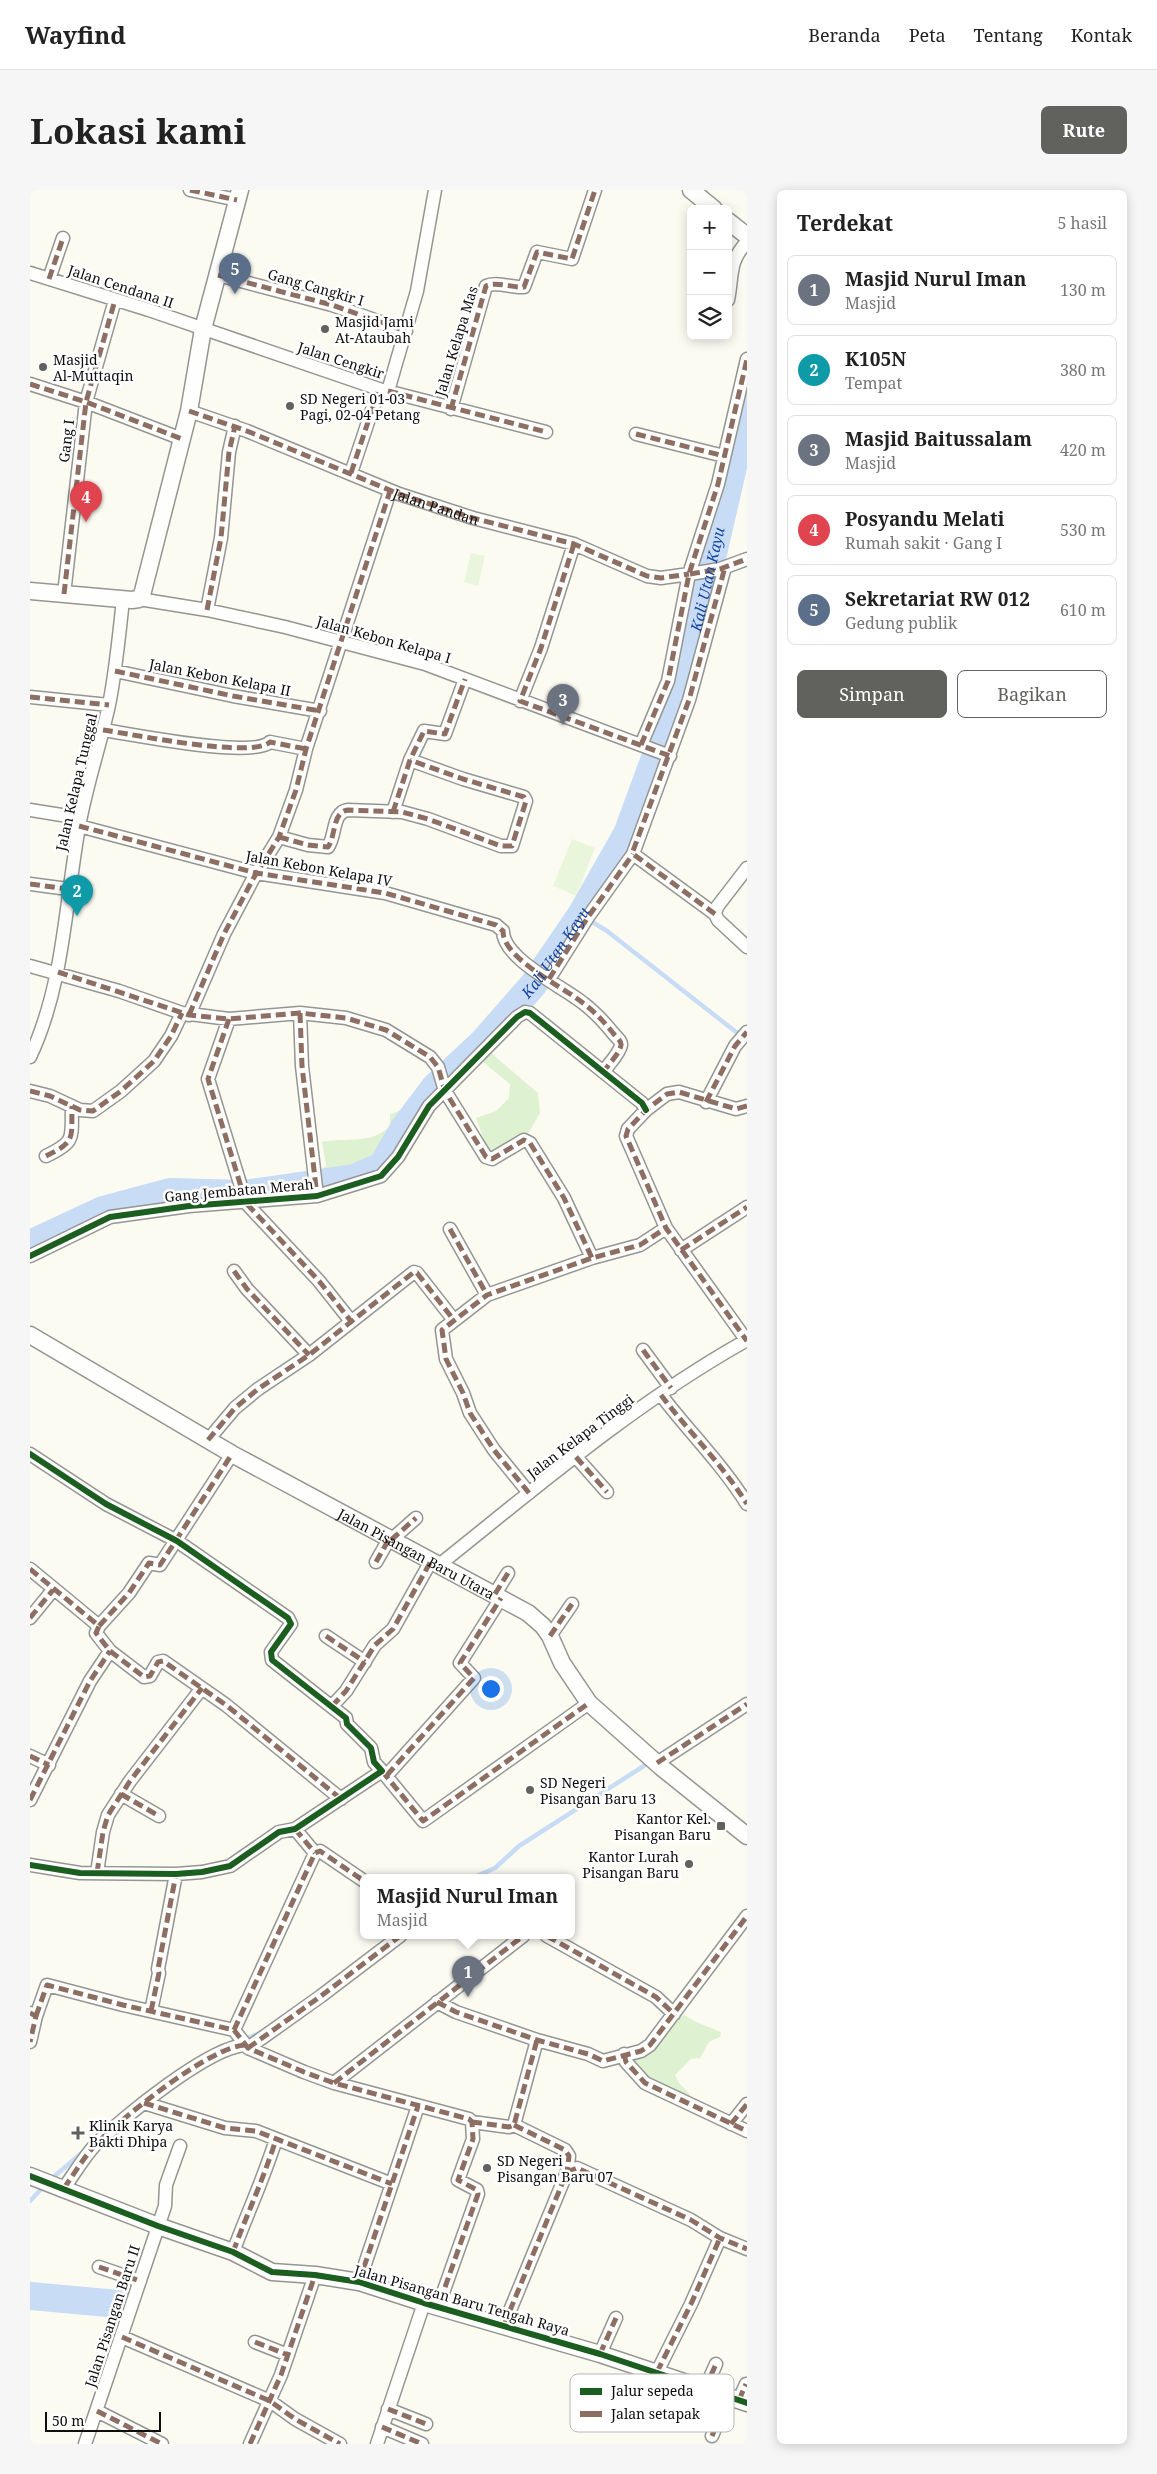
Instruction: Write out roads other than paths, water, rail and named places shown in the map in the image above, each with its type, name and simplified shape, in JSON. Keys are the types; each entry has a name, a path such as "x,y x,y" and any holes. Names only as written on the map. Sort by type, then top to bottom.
{"street":[{"path":"30,591 64,588 131,599 143,590 189,411 203,329 238,195 190,190"},
{"name":"Jalan Cengkir","path":"203,329 383,390 406,331 417,291 435,190"},
{"name":"Jalan Kelapa Mas","path":"451,409 486,286 490,284 514,288 524,287 537,252 572,259 595,190"},
{"path":"690,190 709,205"},
{"path":"732,224 747,236"},
{"path":"49,279 63,238"},
{"path":"729,295 732,267 739,251 747,242"},
{"name":"Jalan Cendana II","path":"30,273 114,303 203,329"},
{"name":"Gang Cangkir I","path":"218,275 332,304 406,331"},
{"name":"Gang I","path":"64,588 86,402 114,303"},
{"path":"644,746 668,681 689,574 718,484 747,359"},
{"path":"30,384 86,402 182,439"},
{"path":"351,473 383,390 546,432"},
{"name":"Jalan Pandan","path":"189,411 235,426 351,473 390,491 473,518 574,544 647,576 661,578 689,574 722,568 747,559"},
{"path":"207,610 221,538 229,452 235,426"},
{"path":"636,434 724,456"},
{"path":"30,1091 86,1112 93,1111 121,1091 154,1061 185,1014 224,934 256,874 279,837 296,790 306,749 320,711 390,491"},
{"path":"520,701 541,648 574,544"},
{"path":"548,978 586,919 633,854 665,754 689,700 722,568"},
{"name":"Jalan Kebon Kelapa I","path":"131,599 207,610 285,627 425,664 665,754"},
{"name":"Jalan Kelapa Tunggal","path":"30,1056 40,1036 58,972 68,889 80,822 109,705 131,599"},
{"name":"Jalan Kebon Kelapa II","path":"115,671 233,696 320,711"},
{"path":"393,812 410,760 425,730 446,734 465,679"},
{"path":"30,697 109,705"},
{"path":"103,730 232,749 265,746 270,742 306,749"},
{"path":"279,837 324,848 331,844 338,815 343,811 402,812 428,819 501,846 512,846 526,801 524,797 463,779 410,760"},
{"name":"Jalan Kebon Kelapa IV","path":"30,810 80,822 256,874 385,894 496,925 503,931 503,940 509,948 532,968 584,1003 601,1018 620,1042 620,1048 604,1071"},
{"path":"633,854 715,914 718,920 747,947"},
{"path":"715,914 717,907 747,868"},
{"path":"30,884 68,889"},
{"path":"30,966 119,990 185,1014 229,1019 300,1013 346,1018 386,1030 430,1057 438,1067 444,1090 490,1159 524,1140 530,1143 564,1198 592,1258"},
{"name":"Gang Jembatan Merah","path":"30,1256 110,1217 381,1176 390,1169 429,1106 517,1017 525,1012 530,1013 604,1071"},
{"path":"300,1013 302,1066 316,1187"},
{"path":"229,1019 208,1079 243,1196 319,1281 350,1320"},
{"path":"706,1102 735,1046 747,1032"},
{"path":"604,1071 642,1103 646,1110 667,1094 679,1092 706,1102 736,1109 747,1106"},
{"path":"46,1156 65,1146 71,1140 72,1106"},
{"name":"Jalan Kelapa Tinggi","path":"435,1563 576,1457 706,1363 747,1340 666,1228 626,1136 628,1129 646,1110"},
{"path":"681,1250 747,1207"},
{"path":"529,1493 494,1450 470,1414 463,1393 446,1359 442,1330 453,1319 487,1295 592,1258 640,1245 666,1228"},
{"path":"450,1229 487,1295"},
{"path":"234,1271 247,1289 309,1355"},
{"path":"208,1440 235,1408 258,1389 309,1355 350,1320 414,1272 418,1273 453,1319"},
{"name":"Jalan Pisangan Baru Utara","path":"30,1335 232,1454 498,1596 528,1614 550,1636 562,1663 589,1703 653,1759 747,1836"},
{"path":"643,1350 683,1424 728,1474 747,1504"},
{"path":"30,1454 106,1504 177,1541 288,1618 291,1624 271,1652 270,1657 346,1718 347,1724 371,1748 374,1762 422,1821 589,1703"},
{"path":"232,1454 160,1565 149,1563 129,1593 99,1626 96,1633 110,1651 144,1677 150,1676 158,1662 163,1661 244,1719 341,1799"},
{"path":"576,1457 607,1492"},
{"path":"376,1562 390,1539 416,1518"},
{"path":"332,1706 346,1691 376,1645 393,1629 435,1563"},
{"path":"30,1569 53,1590 99,1626"},
{"path":"30,1865 80,1873 176,1874 230,1866 279,1832 294,1829 384,1773 474,1678 460,1663 498,1596 508,1573"},
{"path":"30,1618 53,1590"},
{"path":"550,1636 572,1604"},
{"path":"326,1636 365,1662"},
{"path":"30,1800 90,1681 110,1651"},
{"path":"97,1873 105,1823 121,1794 202,1688"},
{"path":"653,1759 747,1704"},
{"path":"30,1756 49,1765"},
{"path":"121,1794 159,1816"},
{"path":"294,1829 315,1853"},
{"path":"315,1853 320,1851 360,1878"},
{"path":"242,2040 315,1853"},
{"path":"151,2011 160,1973 158,1969 162,1938 176,1874"},
{"path":"437,2002 456,2012 537,2040 588,2054 603,2061 641,2051 650,2045 747,1916"},
{"path":"59,2186 94,2146 144,2103 177,2079 226,2049 321,1996 396,1939"},
{"path":"334,2082 519,1939"},
{"path":"552,1939 656,1997 674,2014"},
{"path":"30,2042 33,2015 46,1985 151,2011 242,2040 334,2082 469,2119 472,2122 509,2127 514,2125 565,2150 569,2156 567,2172 504,2325"},
{"path":"514,2125 537,2040"},
{"path":"624,2054 626,2062 645,2083 747,2131"},
{"path":"144,2103 225,2128 256,2131 392,2184"},
{"path":"730,2124 747,2104"},
{"path":"359,2282 418,2106"},
{"path":"377,2444 388,2409 478,2194 476,2190 458,2180 473,2139 472,2122"},
{"path":"234,2252 255,2192 267,2169 276,2139"},
{"name":"Jalan Pisangan Baru II","path":"85,2444 165,2206 166,2184 180,2146"},
{"path":"567,2172 578,2168 691,2220 720,2238 747,2249"},
{"name":"Jalan Pisangan Baru Tengah Raya","path":"34,2179 59,2186 158,2226 234,2252 272,2272 315,2275 359,2282 663,2374"},
{"path":"657,2372 691,2304 720,2238"},
{"path":"99,2267 140,2281"},
{"path":"250,2444 256,2427 270,2401 288,2355 315,2275"},
{"path":"600,2354 616,2318"},
{"path":"122,2337 270,2401 295,2419 340,2444"},
{"path":"255,2342 288,2355"},
{"path":"712,2374 716,2364"},
{"path":"738,2400 746,2384"},
{"path":"388,2409 426,2424"},
{"path":"97,2411 162,2444"},
{"path":"382,2427 422,2444"},
{"path":"712,2436 715,2432"}],"waterway":[{"name":"Kali Utan Kayu","path":"30,1244 103,1210 170,1192 244,1194 354,1178 382,1166 404,1128 435,1087 483,1042 533,985 581,915 627,834 662,739 697,623 747,406"},
{"path":"581,915 607,931 736,1032"},
{"path":"481,1874 495,1868 519,1846 650,1762"},
{"path":"243,2040 262,2032"},
{"path":"50,2180 84,2151"},
{"path":"30,2201 45,2185"},
{"name":"Kali Utan Kayu","path":"30,2296 119,2304"}],"place":[{"name":"Sekretariat RW 012","path":"235,294"},
{"name":"Masjid Jami At-Ataubah","path":"325,329"},
{"name":"Masjid Al-Muttaqin","path":"43,367"},
{"name":"SD Negeri 01-03 Pagi, 02-04 Petang","path":"290,406"},
{"name":"Posyandu Melati","path":"86,522"},
{"name":"Masjid Baitussalam","path":"563,725"},
{"name":"K105N","path":"77,916"},
{"name":"SD Negeri Pisangan Baru 13","path":"530,1790"},
{"name":"Kantor Kel. Pisangan Baru","path":"721,1826"},
{"name":"Kantor Lurah Pisangan Baru","path":"689,1864"},
{"name":"Masjid Nurul Iman","path":"468,1997"},
{"name":"Klinik Karya Bakti Dhipa","path":"78,2133"},
{"name":"SD Negeri Pisangan Baru 07","path":"487,2168"}]}
